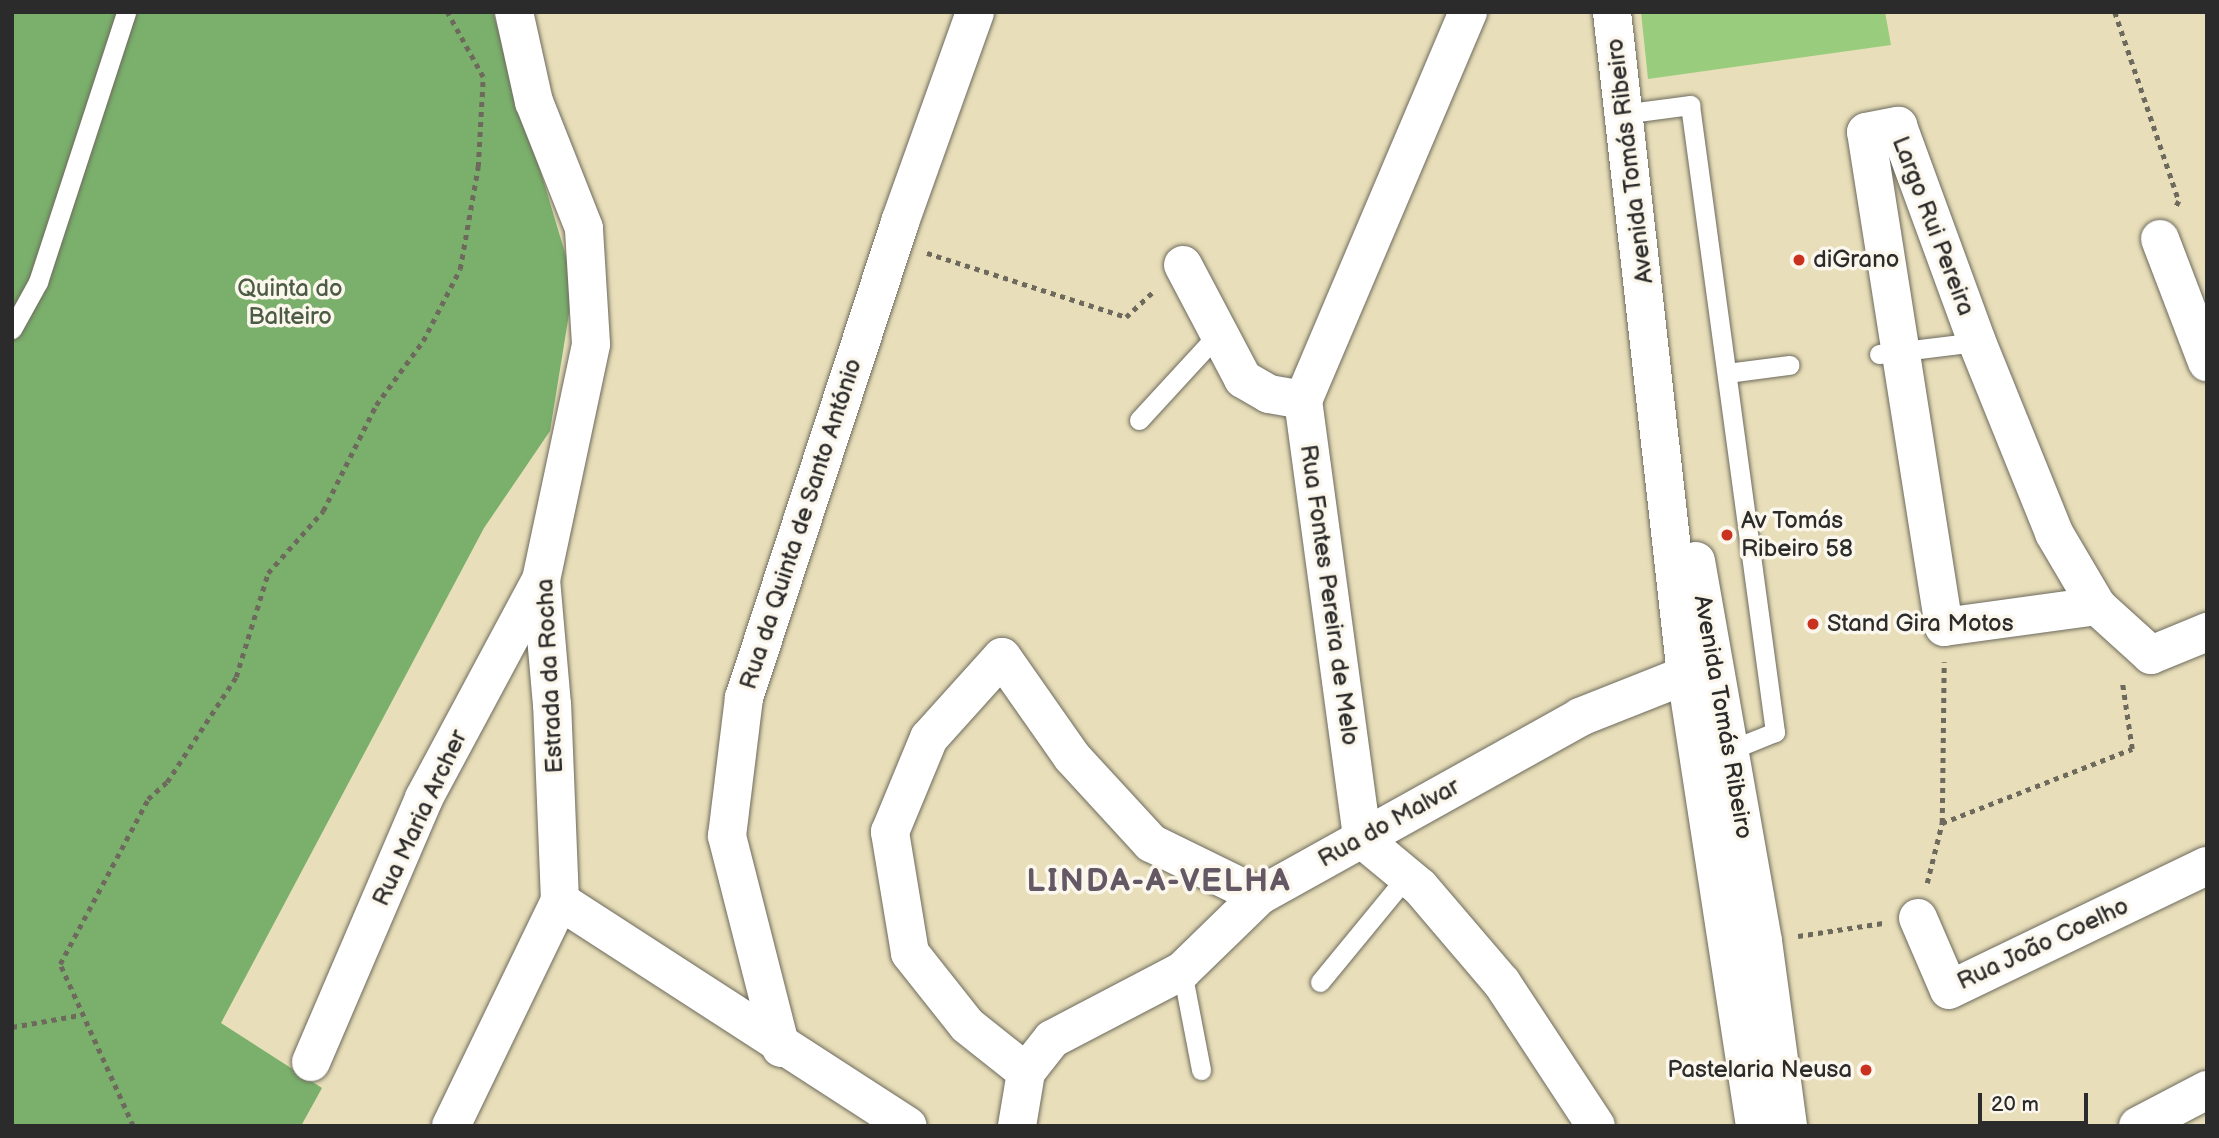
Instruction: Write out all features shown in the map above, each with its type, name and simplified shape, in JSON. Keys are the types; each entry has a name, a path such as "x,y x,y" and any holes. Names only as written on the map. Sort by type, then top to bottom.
{"street":[{"name":"Estrada da Rocha","path":"514,12 534,102 584,228 590,344 541,580 552,705 560,901"},
{"name":"Rua da Quinta de Santo António","path":"781,1048 727,836 744,698 893,243 975,12"},
{"path":"1184,265 1243,379 1269,394 1303,400 1468,12"},
{"name":"Avenida Tomás Ribeiro","path":"1612,12 1647,310 1702,673 1755,1126"},
{"name":"Largo Rui Pereira","path":"1944,627 1890,353 1866,132 1898,126 1977,342 2054,533 2097,606 2151,655"},
{"path":"2160,239 2207,362"},
{"name":"Rua Fontes Pereira de Melo","path":"1303,400 1362,839"},
{"name":"Rua Maria Archer","path":"311,1062 424,798 541,580"},
{"path":"1944,627 2097,606"},
{"path":"2151,655 2207,632"},
{"path":"1026,1072 967,1025 910,953 890,832 929,738 1002,657 1072,757 1151,843 1259,896"},
{"name":"Avenida Tomás Ribeiro","path":"1702,673 1728,751 1763,941 1787,1126"},
{"name":"Rua do Malvar","path":"1017,1126 1026,1072 1052,1039 1182,971 1259,896 1580,717 1702,673"},
{"path":"1362,839 1407,876 1502,984 1596,1126"},
{"name":"Rua João Coelho","path":"1918,918 1949,990 2207,866"},
{"path":"451,1126 560,901 781,1048 904,1124"},
{"path":"2138,1126 2207,1090"}],"lane":[{"path":"12,329 38,282 126,12"},
{"path":"1622,114 1690,105 1776,732 1728,751"},
{"path":"1139,419 1219,333"},
{"path":"1890,353 1977,342"},
{"path":"1727,373 1789,365"},
{"path":"1320,982 1407,876"},
{"path":"1182,971 1201,1070"}],"path":[{"path":"133,1126 60,964 148,799 167,782 236,677 268,573 323,511 369,417 424,341 460,269 478,167 483,77 447,12"},
{"path":"2115,12 2179,201 2160,239"},
{"path":"893,243 1126,317 1184,265"},
{"path":"1763,941 1918,918 1942,823 1944,627"},
{"path":"1942,823 2132,749 2120,668 2151,655"},
{"path":"12,1027 81,1015"}],"green space":[{"name":"Quinta do Balteiro","path":"12,12 493,12 574,283 550,431 484,528 221,1023 322,1088 301,1126 12,1126"},
{"path":"1641,12 1885,12 1891,45 1648,79"}],"place":[{"name":"diGrano","path":"1799,260"},
{"name":"Av Tomás Ribeiro 58","path":"1727,535"},
{"name":"Stand Gira Motos","path":"1813,624"},
{"name":"Pastelaria Neusa","path":"1866,1070"}],"district":[{"name":"LINDA-A-VELHA","path":"1159,882"}]}
